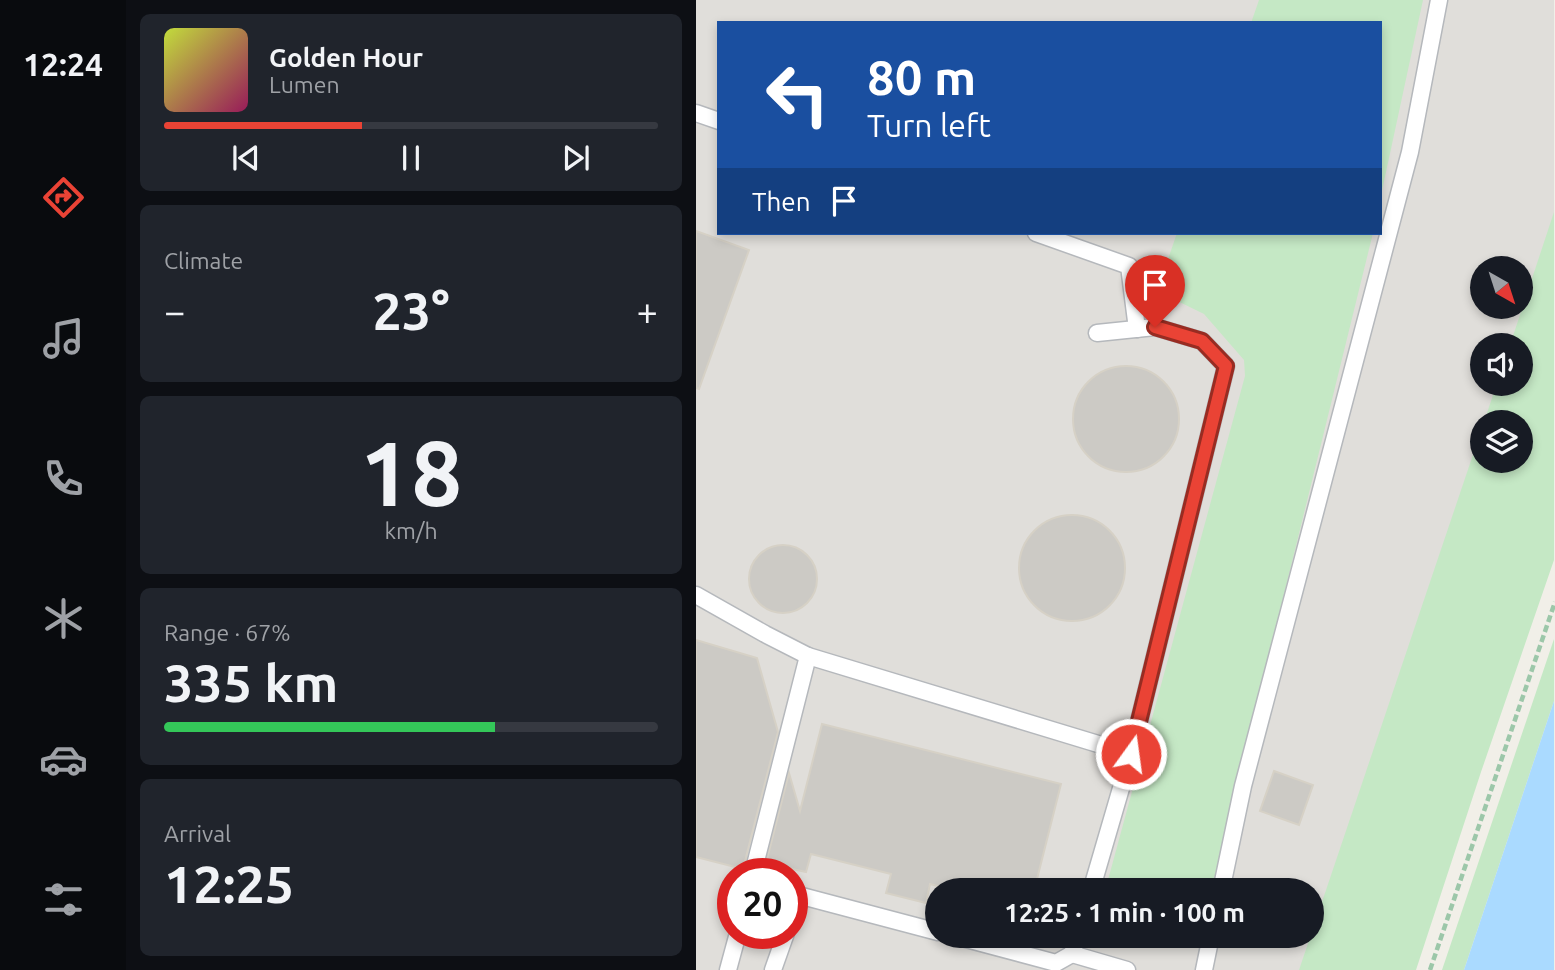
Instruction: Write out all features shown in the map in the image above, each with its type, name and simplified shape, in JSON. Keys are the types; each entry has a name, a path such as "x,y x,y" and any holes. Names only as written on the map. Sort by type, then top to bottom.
{"lane":[{"path":"1224,878 1243,786 1410,152 1439,0"},
{"path":"696,113 717,120"},
{"path":"1042,235 1129,266 1137,329"},
{"path":"1095,878 1131,754 1226,366 1202,341 1155,327 1097,333"},
{"path":"696,595 808,656 1131,754"},
{"path":"757,858 808,656"},
{"path":"808,898 925,929"},
{"path":"1000,948 1056,963 1072,954 1074,948"},
{"path":"1204,970 1209,948"},
{"path":"728,970 734,949"},
{"path":"773,970 780,949"},
{"path":"1072,954 1127,970"}],"path":[{"path":"1430,970 1555,602"}],"shaded area":[{"path":"696,0 1554,0 1554,425 1376,970 696,970"}],"green space":[{"path":"1259,0 1423,0 1382,191 1382,21 1252,21"},
{"path":"1554,212 1554,560 1416,970 1299,970 1306,948 1324,948 1324,896 1470,464 1470,473 1533,473 1533,410 1488,410 1493,396 1533,396 1533,333 1514,333 1519,319 1533,319 1533,275"},
{"path":"1176,235 1373,235 1214,878 1109,878 1245,376 1244,360 1204,314 1157,291"},
{"path":"1554,639 1554,701 1464,970 1442,970"}],"water":[{"path":"1554,701 1554,970 1464,970"}],"building":[{"path":"696,231 749,250 699,389 696,388"},
{"path":"1126,366 1146,370 1163,382 1175,399 1179,419 1175,439 1163,456 1146,468 1126,472 1106,468 1089,456 1077,439 1073,419 1077,399 1089,382 1106,370"},
{"path":"1072,515 1092,519 1110,530 1121,548 1125,568 1121,588 1110,606 1092,617 1072,621 1052,617 1034,606 1023,588 1019,568 1023,548 1034,530 1052,519"},
{"path":"783,545 796,547 807,555 815,566 815,592 807,603 796,611 783,613 770,611 759,603 751,592 749,579 751,566 759,555 770,547"},
{"path":"696,640 757,658 778,732 746,858 717,858 717,862 696,857"},
{"path":"822,724 1061,784 1037,878 925,878 925,903 886,893 891,874 811,854 808,865 808,858 767,858 789,773 800,811"},
{"path":"1274,771 1313,785 1299,825 1260,811"}],"route":[{"path":"1131,754 1226,366 1202,341 1155,327"}]}
